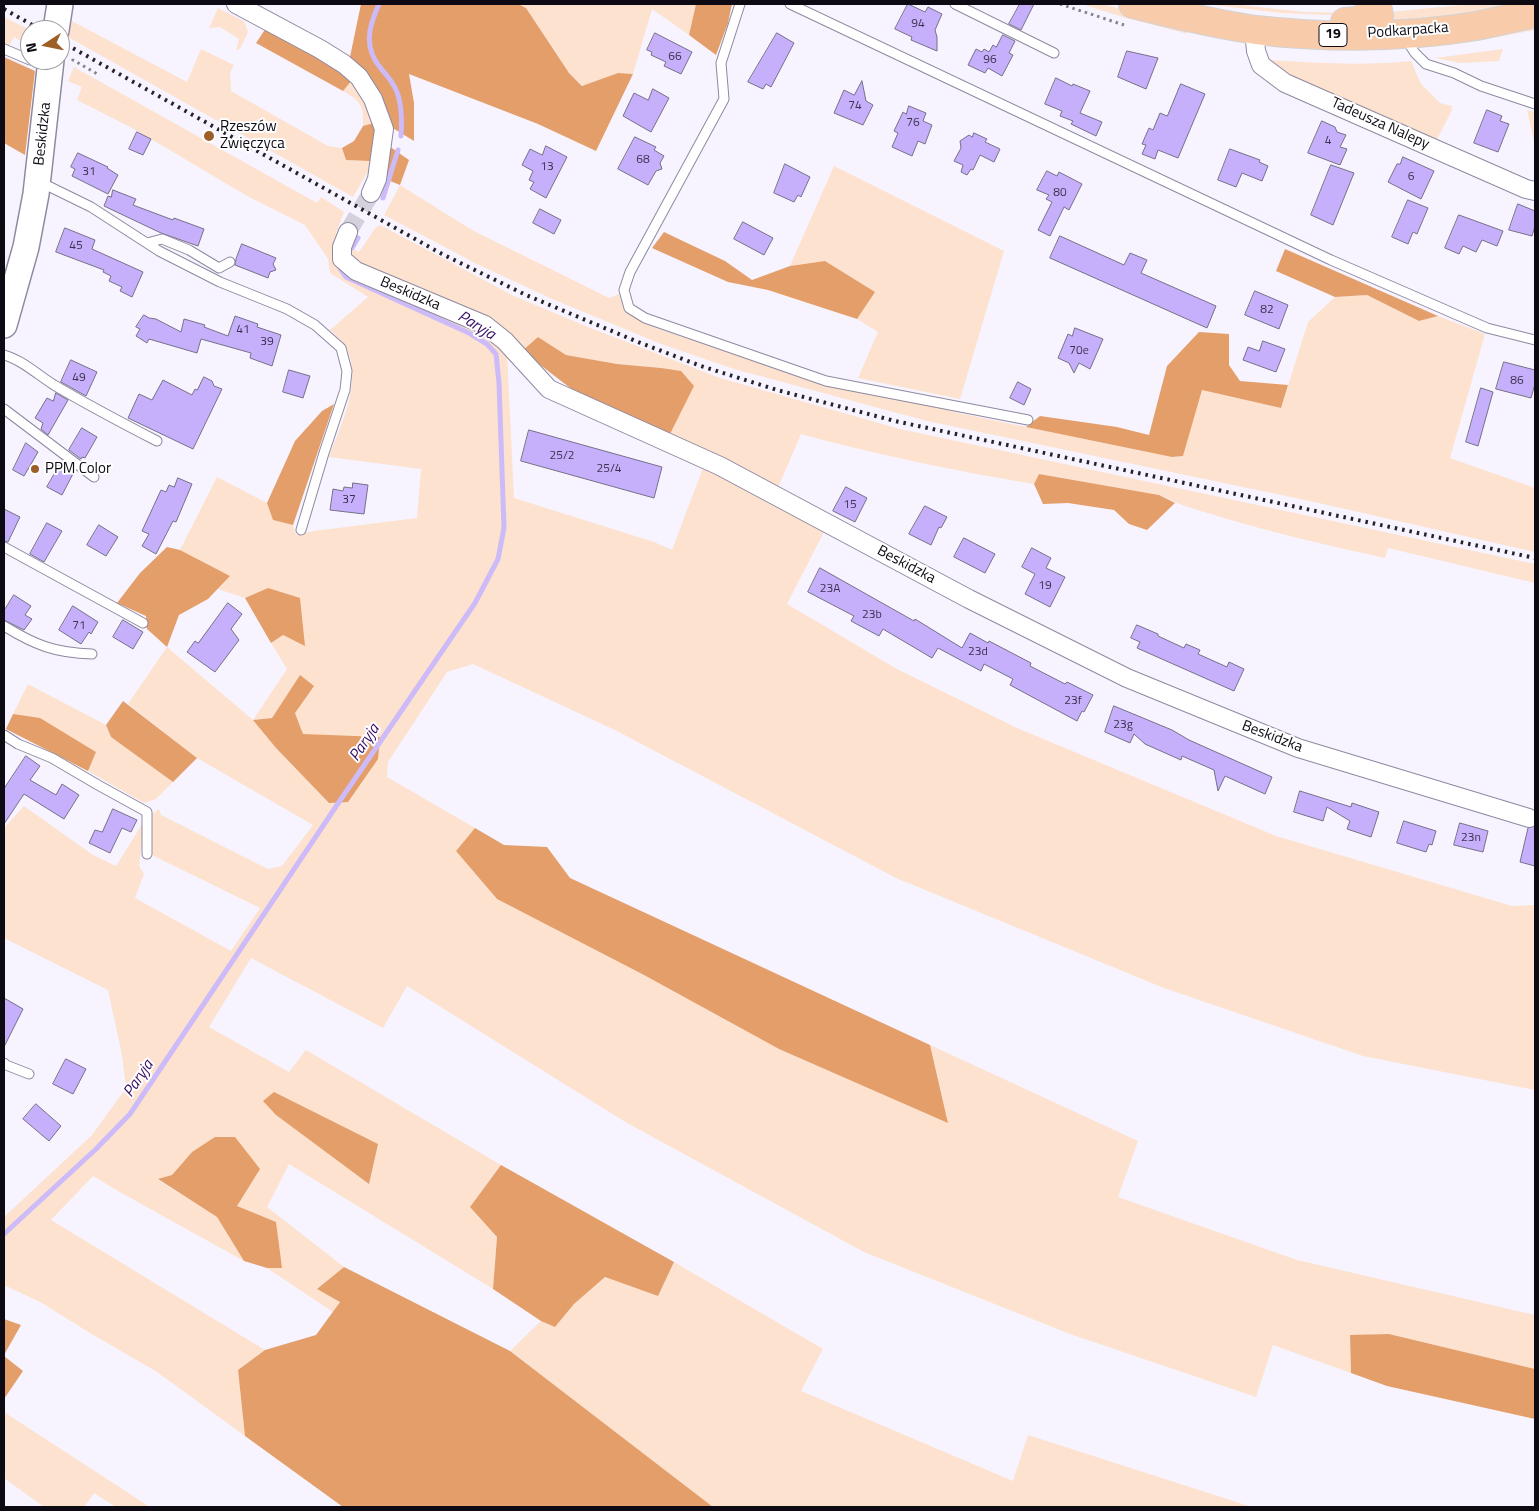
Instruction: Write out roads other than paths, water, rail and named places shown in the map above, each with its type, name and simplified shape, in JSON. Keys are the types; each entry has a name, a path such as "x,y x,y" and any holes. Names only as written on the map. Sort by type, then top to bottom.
{"highway":[{"name":"Podkarpacka","path":"1133,4 1194,19 1254,29 1314,34 1402,34 1476,26 1535,13"},
{"path":"1314,34 1336,22 1375,20 1379,13 1370,4"}],"street":[{"path":"58,20 60,4"},
{"path":"236,4 320,49 344,64 359,78 373,99 384,129 377,179 371,193"},
{"name":"Tadeusza Nalepy","path":"1254,29 1256,51 1261,65 1284,83 1526,189 1535,191"},
{"name":"Beskidzka","path":"4,325 29,236 38,180 46,70"},
{"name":"Beskidzka","path":"348,232 342,247 342,259 356,271 485,325 505,341 549,390 720,466 960,594 1127,678 1298,748 1530,818"}],"lane":[{"path":"740,4 721,63 724,100 630,272 624,290 629,308 645,318 826,381 1028,420"},
{"path":"790,4 1330,260 1487,328 1535,340"},
{"path":"955,4 1054,53"},
{"path":"1402,34 1415,53 1426,64 1454,73 1481,86 1535,104"},
{"path":"4,49 20,54"},
{"path":"38,180 91,207 147,243 220,282 287,309 315,325 341,348 347,371 345,390 324,453 302,530"},
{"path":"147,243 162,239 188,250 219,268 230,262"},
{"path":"4,355 12,357 44,379 87,404 157,441"},
{"path":"4,409 94,477"},
{"path":"4,547 143,623"},
{"path":"4,626 25,639 52,649 65,653 92,654"},
{"path":"4,735 18,744 52,758 146,812 147,854"},
{"path":"4,1063 29,1074"}],"waterway":[{"name":"Paryja","path":"379,4 371,25 370,46 375,60 397,91 401,110 401,136"},
{"path":"383,198 398,150"},
{"path":"352,248 358,238"},
{"name":"Paryja","path":"4,1234 96,1149 130,1114 475,603 498,559 504,528 499,383 496,354 487,344 469,333 346,277 340,268"}],"tunnel":[{"path":"348,232 371,193"}],"railway":[{"path":"4,9 23,20"},
{"path":"70,47 442,254 526,295 701,366 777,390 895,421 1535,558"}],"place":[{"name":"Rzeszów Zwięczyca","path":"209,136"},
{"name":"PPM Color","path":"35,469"}]}
